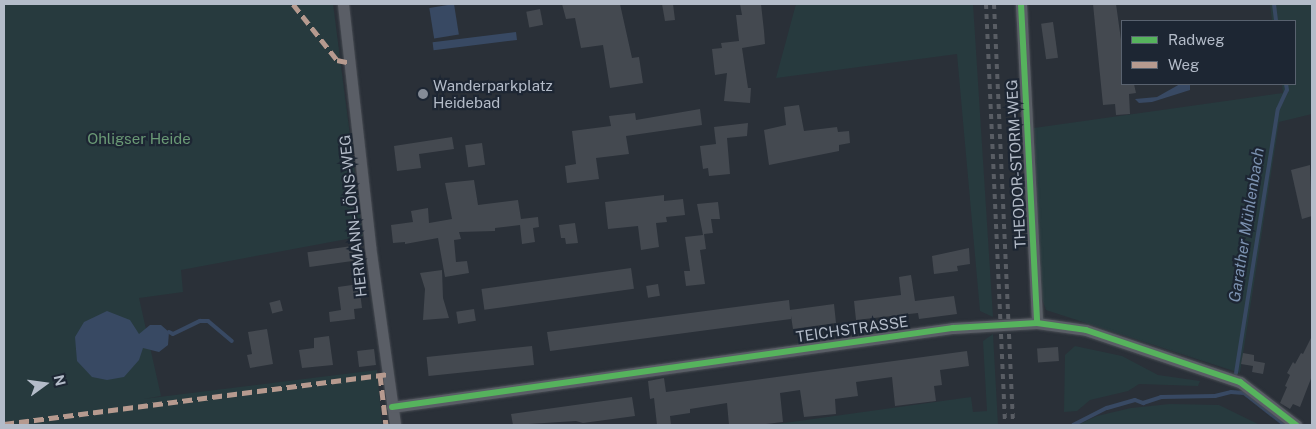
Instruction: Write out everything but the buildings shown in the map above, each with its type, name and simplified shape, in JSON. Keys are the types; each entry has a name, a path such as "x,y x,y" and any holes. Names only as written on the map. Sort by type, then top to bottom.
{"street":[{"name":"HERMANN-LÖNS-WEG","path":"343,4 395,425"},
{"name":"THEODOR-STORM-WEG","path":"1020,4 1037,323"},
{"name":"TEICHSTRASSE","path":"392,407 953,328 1037,323 1086,330 1240,382 1296,425"}],"green space":[{"name":"Ohligser Heide","path":"4,4 333,4 363,236 181,270 183,292 139,298 161,396 143,399 377,370 382,425 4,425"},
{"path":"796,4 973,4 993,317 980,311 957,54 776,78"},
{"path":"1270,4 1312,4 1312,114 1279,122 1240,373 1046,310 1041,296 1034,128 1283,93 1282,85 1296,85 1296,20 1272,20"},
{"path":"993,334 998,425 770,425 971,397 973,412 987,411 983,341"},
{"path":"1075,346 1122,356 1158,375 1200,381 1198,386 1139,384 1128,391 1090,400 1077,411 1064,412 1065,355"},
{"path":"1170,404 1219,405 1260,425 1077,425 1097,416 1131,408"}],"water":[{"path":"454,4 459,35 434,39 429,8"},
{"path":"516,32 517,40 434,50 433,42"},
{"path":"1178,85 1190,85 1190,90 1152,102 1139,103 1135,99 1157,97"},
{"path":"107,311 130,320 139,334 150,325 161,325 169,332 168,345 159,352 143,348 139,360 124,377 107,380 92,377 77,361 75,337 84,322"}],"waterway":[{"name":"Garather Mühlenbach","path":"1274,4 1276,20"},
{"name":"Garather Mühlenbach","path":"1236,373 1278,109 1287,90 1286,85"},
{"path":"169,332 173,334 200,321 208,321 232,341"},
{"path":"1073,425 1107,408 1135,400 1143,403 1161,397 1215,396 1231,392 1244,393 1285,425"}],"railway":[{"path":"986,4 1005,425"},
{"path":"994,4 1013,425"}],"marked path":[{"path":"293,4 337,60 351,63"},
{"path":"4,424 387,374"},
{"path":"380,375 386,425"}],"cycle path":[{"path":"1021,4 1037,323"},
{"path":"392,407 953,328 1037,323 1086,330 1240,382 1296,425"}],"place":[{"name":"Wanderparkplatz Heidebad","path":"423,94"}]}
